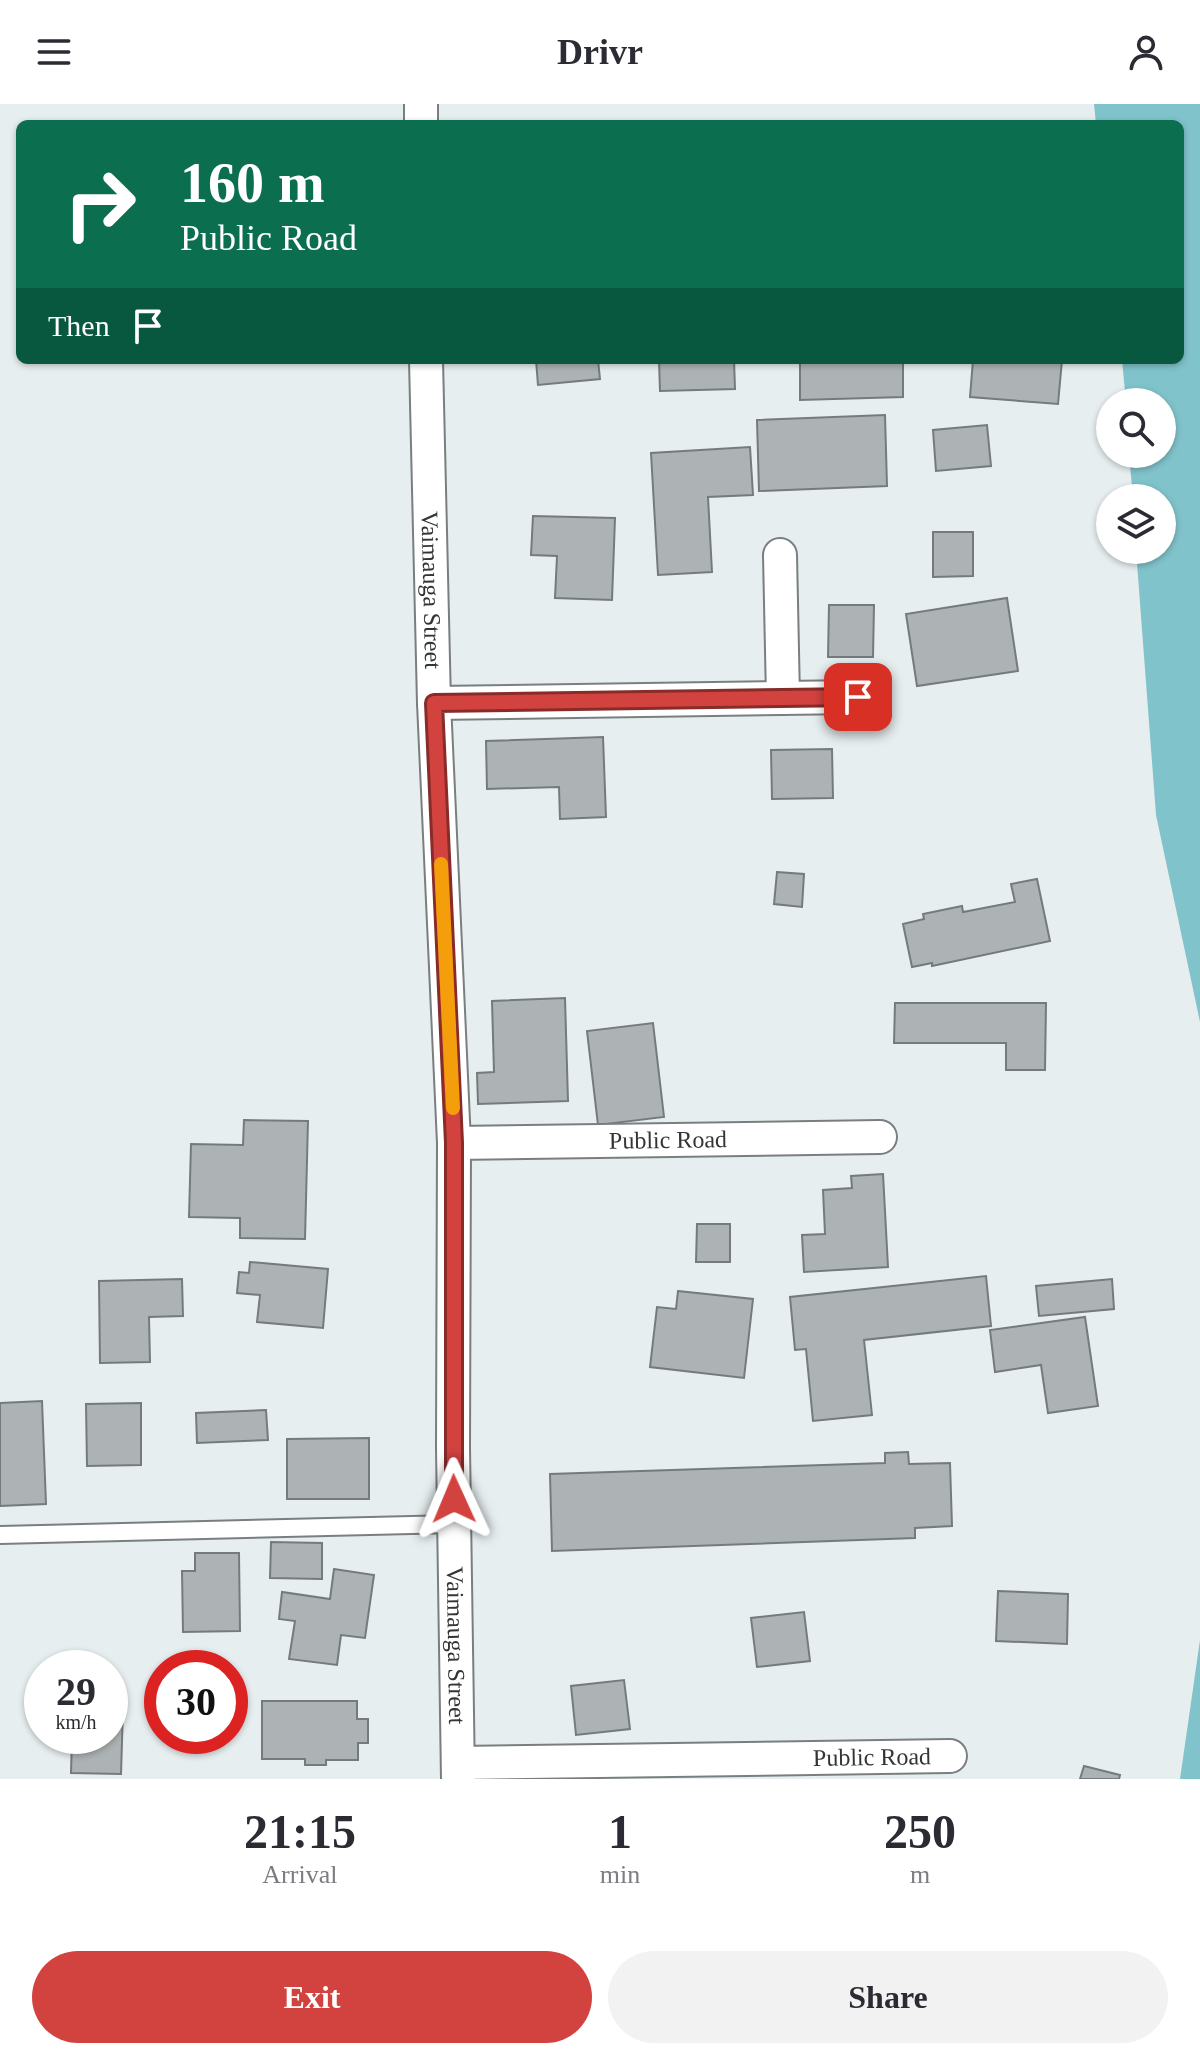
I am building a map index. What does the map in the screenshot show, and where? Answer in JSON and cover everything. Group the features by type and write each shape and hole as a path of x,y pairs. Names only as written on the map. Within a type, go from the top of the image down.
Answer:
{"street":[{"name":"Vaimauga Street","path":"426,364 434,703 454,1143 454,1524 458,1771"},
{"path":"780,555 783,698"},
{"path":"434,703 858,697"},
{"name":"Public Road","path":"454,1143 880,1137"},
{"name":"Public Road","path":"458,1771 950,1756"}],"lane":[{"path":"0,1535 454,1524"}],"shaded area":[{"path":"1094,104 1200,104 1200,1022 1156,815 1137,564 1176,564 1176,484 1132,484 1130,468 1176,468 1176,388 1125,388 1122,364 1184,364 1184,120 1096,120"},
{"path":"1200,1640 1200,1779 1180,1779"}],"building":[{"path":"536,364 598,364 600,379 538,385"},
{"path":"659,364 734,364 735,389 660,391"},
{"path":"800,364 903,364 903,397 800,400"},
{"path":"973,364 1062,364 1058,404 970,397"},
{"path":"885,415 887,486 759,491 757,420"},
{"path":"987,425 991,466 936,471 933,430"},
{"path":"750,447 753,495 708,497 712,572 658,575 651,453"},
{"path":"533,516 615,518 612,600 555,598 557,556 531,555"},
{"path":"933,532 973,532 973,576 933,577"},
{"path":"1007,598 1018,671 917,686 906,614"},
{"path":"829,605 874,605 873,657 828,657"},
{"path":"603,737 606,817 560,819 559,787 487,789 486,741"},
{"path":"832,749 833,798 772,799 771,750"},
{"path":"777,872 804,874 802,907 774,904"},
{"path":"1037,879 1050,941 932,966 932,963 912,967 903,924 924,919 923,914 962,906 963,912 1015,902 1011,884"},
{"path":"565,998 568,1101 478,1104 477,1073 494,1072 492,1001"},
{"path":"895,1003 1046,1003 1045,1070 1006,1070 1006,1043 894,1043"},
{"path":"653,1023 664,1117 598,1125 587,1031"},
{"path":"244,1120 308,1121 305,1239 240,1238 240,1218 189,1217 191,1144 243,1145"},
{"path":"883,1174 888,1267 804,1272 802,1235 825,1234 823,1190 852,1188 851,1176"},
{"path":"697,1224 730,1224 730,1262 696,1262"},
{"path":"250,1262 328,1269 323,1328 257,1322 260,1295 237,1293 239,1272 249,1273"},
{"path":"986,1276 991,1326 864,1340 872,1415 813,1421 806,1349 795,1350 790,1297"},
{"path":"182,1279 183,1316 149,1317 150,1362 100,1363 99,1281"},
{"path":"1112,1279 1114,1309 1039,1316 1036,1286"},
{"path":"678,1291 753,1299 744,1378 650,1367 657,1307 676,1309"},
{"path":"1085,1317 1098,1406 1048,1413 1041,1365 995,1372 990,1330"},
{"path":"42,1401 46,1504 0,1506 0,1403"},
{"path":"141,1403 141,1465 87,1466 86,1404"},
{"path":"266,1410 268,1440 197,1443 196,1413"},
{"path":"369,1438 369,1499 287,1499 287,1439"},
{"path":"908,1452 909,1464 950,1463 952,1526 915,1528 915,1538 552,1551 550,1474 885,1463 885,1453"},
{"path":"271,1542 322,1543 322,1579 270,1578"},
{"path":"195,1553 239,1553 240,1631 183,1632 182,1571 195,1571"},
{"path":"334,1569 374,1575 365,1638 341,1635 337,1665 289,1659 295,1621 279,1619 282,1592 330,1599"},
{"path":"998,1591 1068,1594 1067,1644 996,1641"},
{"path":"804,1612 810,1661 757,1667 751,1618"},
{"path":"624,1680 630,1729 576,1735 571,1686"},
{"path":"262,1701 357,1701 357,1719 368,1719 368,1743 358,1743 358,1760 326,1760 326,1765 305,1765 305,1759 262,1759"},
{"path":"72,1754 122,1754 121,1774 71,1773"},
{"path":"1084,1766 1120,1775 1119,1779 1080,1779"}],"slow traffic":[{"path":"441,864 453,1108"}],"route":[{"path":"454,1499 454,1143 434,703 858,697"}]}
